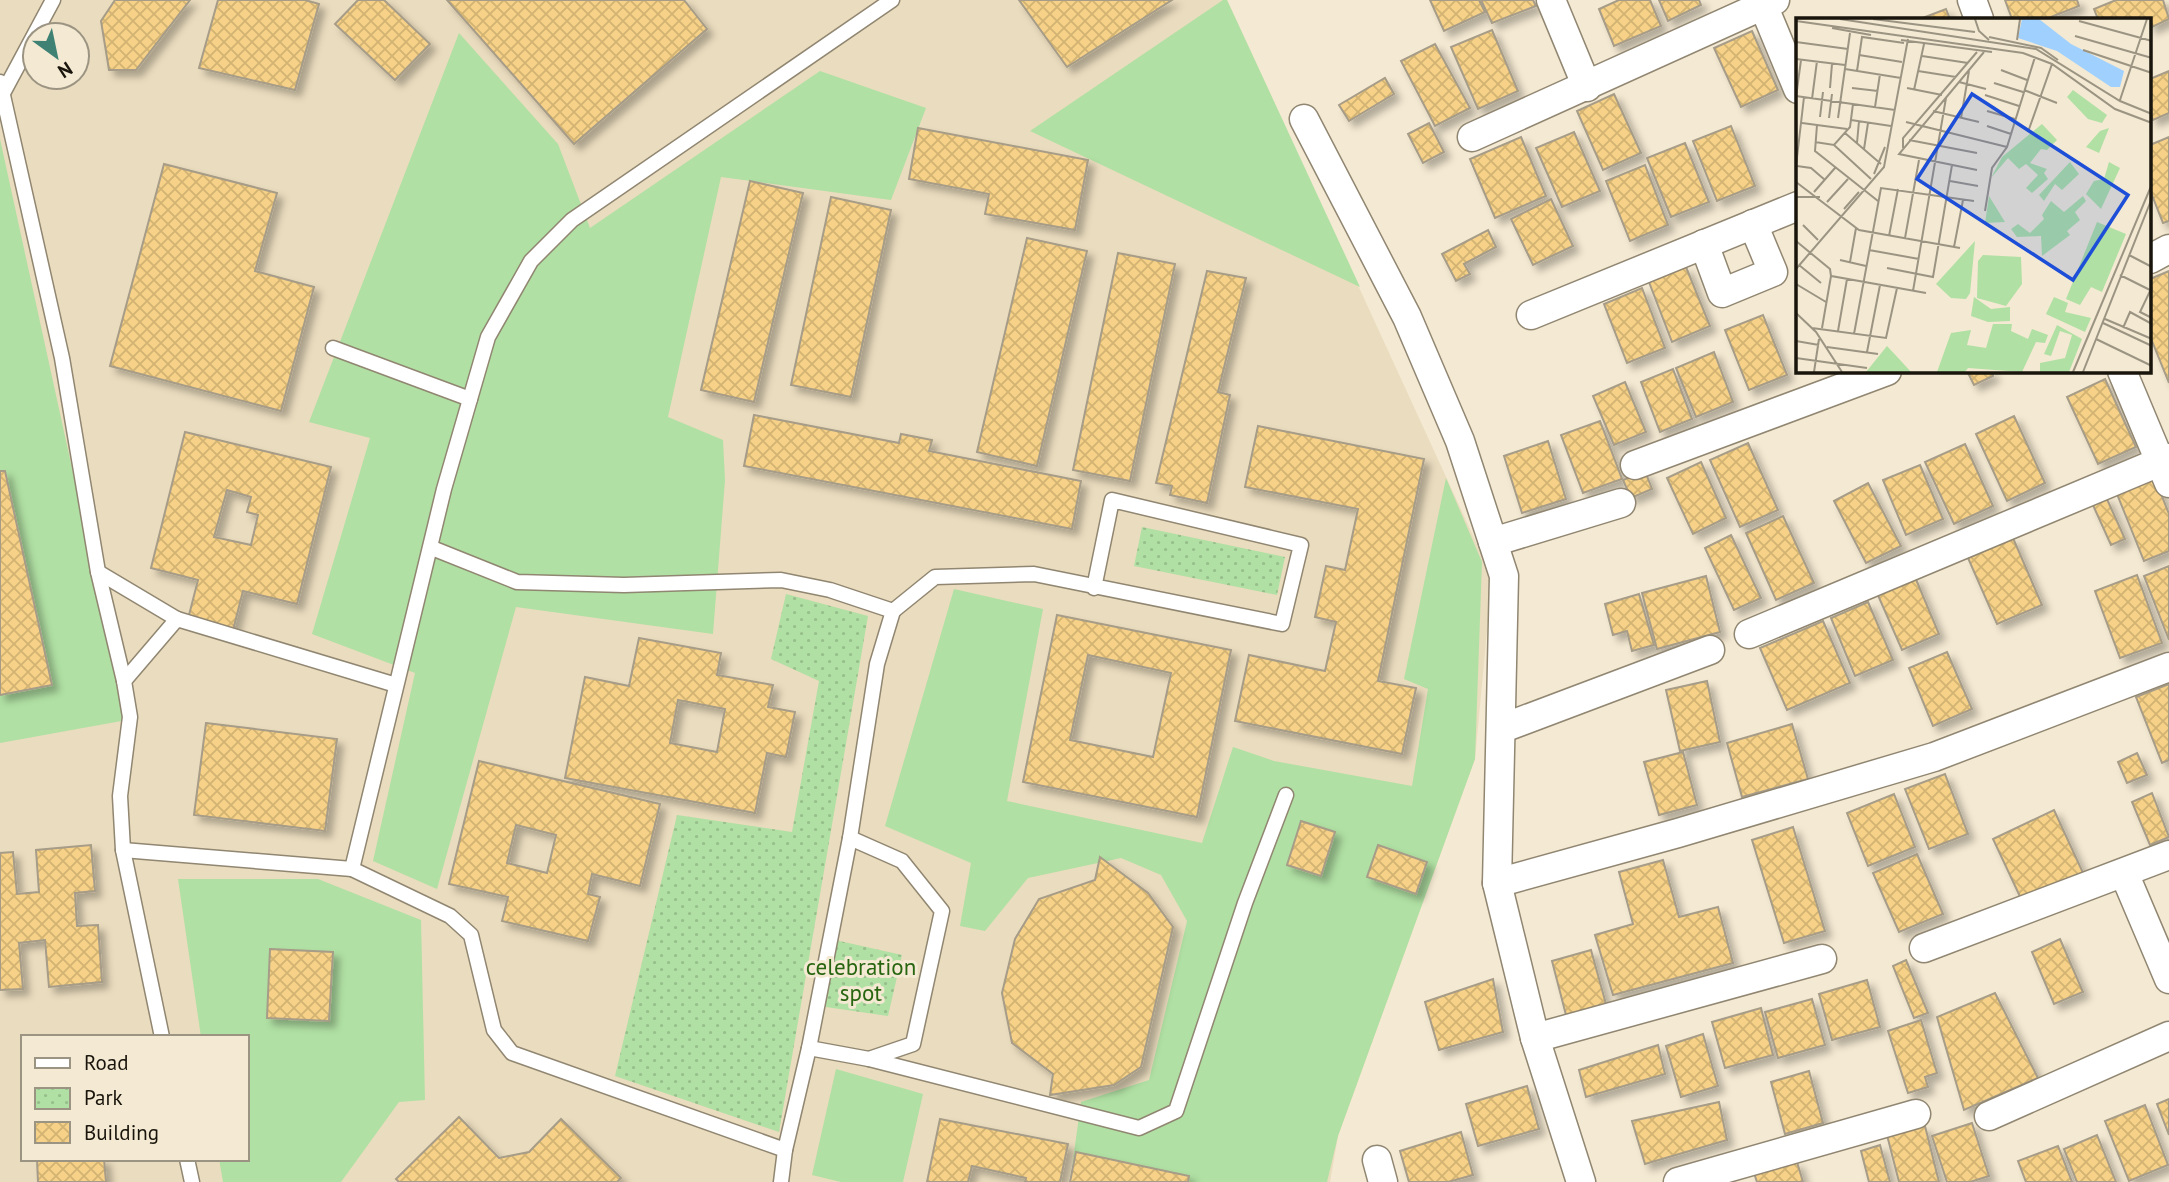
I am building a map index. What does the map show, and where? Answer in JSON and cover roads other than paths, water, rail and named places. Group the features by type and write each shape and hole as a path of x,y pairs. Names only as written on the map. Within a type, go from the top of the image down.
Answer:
{"street":[{"path":"1551,0 1587,87"},
{"path":"1972,0 1979,18"},
{"path":"1472,137 1587,87 1766,2 1796,84"},
{"path":"1304,119 1407,317 1460,441 1504,576 1503,728 1497,883 1535,1038 1581,1182"},
{"path":"1531,315 1796,207"},
{"path":"1704,244 1722,293 1773,272 1753,224"},
{"path":"2152,258 2169,249"},
{"path":"1635,465 1882,373"},
{"path":"1749,634 2166,468 2123,373"},
{"path":"1493,542 1621,503"},
{"path":"1503,728 1710,650"},
{"path":"1497,883 1704,826 1934,757 2169,667"},
{"path":"1924,948 2169,855"},
{"path":"2124,873 2169,978"},
{"path":"1535,1038 1822,959"},
{"path":"1989,1116 2169,1036"},
{"path":"1678,1182 1916,1114"}],"lane":[{"path":"53,0 1,88 62,359 98,572 124,681 130,718 120,796 122,850 162,1035"},
{"path":"352,869 432,548 444,489 488,337 531,261 572,220 892,0"},
{"path":"333,348 470,399"},
{"path":"781,1182 785,1150 809,1048 850,838 877,664 893,611 934,577 1034,574 1094,588 1282,625 1301,545 1112,500 1094,588"},
{"path":"432,548 517,582 624,585 781,580 830,590 893,611"},
{"path":"98,572 177,620 396,685"},
{"path":"124,681 177,620"},
{"path":"809,1048 869,1059 1139,1128 1162,1119 1176,1111 1245,903 1286,795"},
{"path":"850,838 902,861 942,911 913,1044 869,1059"},
{"path":"122,850 352,869 450,916 471,935 494,1030 512,1053 785,1150"},
{"path":"187,1161 192,1182"}],"park label":[{"name":"celebration spot","path":"861,979"}]}
